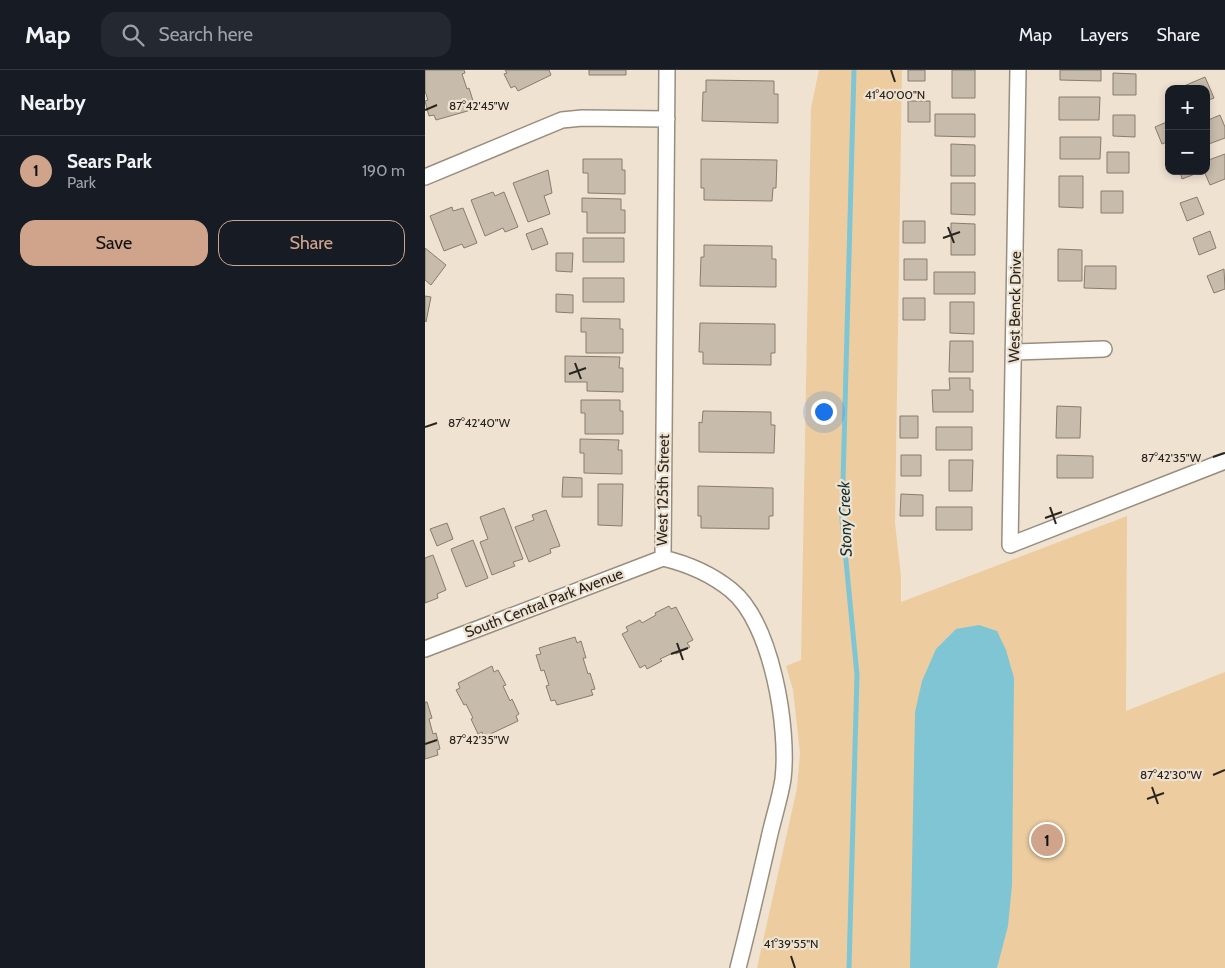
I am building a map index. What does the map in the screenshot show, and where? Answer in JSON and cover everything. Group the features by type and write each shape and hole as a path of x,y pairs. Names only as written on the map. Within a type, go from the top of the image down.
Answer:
{"street":[{"name":"West 125th Street","path":"667,70 663,558 688,564 711,575 733,591 749,612 759,629 777,685 784,730 783,779 739,968"},
{"name":"West Benck Drive","path":"1018,70 1010,545 1225,461"},
{"path":"425,176 562,120 582,118 667,118"},
{"path":"1014,352 1104,349"},
{"name":"South Central Park Avenue","path":"425,649 663,558"}],"shaded area":[{"path":"819,70 902,70 895,523 901,576 901,602 1127,516 1126,711 1225,672 1225,968 757,968 797,788 800,753 793,690 786,666 801,660 811,108"}],"water":[{"path":"979,625 997,631 1006,650 1014,678 1012,885 1008,926 997,968 910,968 915,712 922,681 936,649 956,629"}],"building":[{"path":"425,70 464,70 465,73 462,74 474,104 470,105 471,110 436,120 434,115 429,116 425,101 428,100 425,91"},
{"path":"505,70 549,70 551,75 518,91 515,86 511,88 504,74 507,73"},
{"path":"589,70 626,70 626,75 589,75"},
{"path":"908,70 925,70 925,81 908,81"},
{"path":"952,70 975,70 975,98 952,98"},
{"path":"1060,70 1101,70 1101,81 1060,80"},
{"path":"1113,73 1136,74 1136,95 1113,95"},
{"path":"1205,77 1208,85 1186,85"},
{"path":"706,80 774,81 774,94 778,94 778,123 702,121 703,92 706,92"},
{"path":"1210,89 1214,98 1210,100"},
{"path":"1059,97 1100,97 1099,120 1059,120"},
{"path":"908,101 930,101 930,122 908,122"},
{"path":"935,114 975,114 975,137 935,136"},
{"path":"1113,115 1135,115 1135,137 1113,136"},
{"path":"1220,115 1225,127 1225,138 1210,144 1210,130 1210,119"},
{"path":"1165,123 1165,143 1162,144 1155,127"},
{"path":"1060,137 1101,137 1100,159 1060,159"},
{"path":"951,144 975,145 975,176 951,176"},
{"path":"1107,152 1129,152 1129,173 1107,173"},
{"path":"1225,154 1225,179 1210,185 1206,175 1210,175 1210,160"},
{"path":"583,159 622,159 622,170 625,170 625,194 588,193 588,173 583,173"},
{"path":"701,159 777,160 776,188 773,188 772,201 704,200 704,188 701,188"},
{"path":"548,170 552,193 544,196 550,214 528,222 513,183"},
{"path":"1181,175 1192,175 1182,179"},
{"path":"1059,176 1083,176 1083,208 1059,207"},
{"path":"951,183 975,183 975,215 951,214"},
{"path":"1101,191 1123,191 1123,213 1101,213"},
{"path":"493,192 495,196 504,192 518,227 505,232 503,228 485,236 471,200"},
{"path":"1197,197 1204,214 1187,221 1180,203"},
{"path":"582,198 621,199 621,210 625,210 625,233 587,233 587,212 582,212"},
{"path":"452,207 453,211 463,208 477,243 464,248 462,244 444,251 430,216"},
{"path":"903,221 925,221 925,243 903,243"},
{"path":"951,223 975,224 975,255 951,255"},
{"path":"542,228 548,244 532,250 526,234"},
{"path":"1210,231 1216,248 1199,255 1193,238"},
{"path":"583,238 624,238 624,262 583,262"},
{"path":"704,245 772,246 772,259 776,259 776,287 700,286 701,257 704,257"},
{"path":"425,248 446,265 431,285 425,280"},
{"path":"1058,249 1082,250 1082,281 1058,281"},
{"path":"556,253 573,253 572,272 556,271"},
{"path":"904,259 927,259 927,280 904,280"},
{"path":"1085,266 1116,266 1116,289 1084,288"},
{"path":"1224,269 1225,289 1214,293 1207,276"},
{"path":"934,272 975,272 975,294 934,294"},
{"path":"583,278 624,278 624,302 583,302"},
{"path":"556,294 573,295 573,313 556,312"},
{"path":"425,296 431,297 426,322 425,321"},
{"path":"903,298 925,298 925,320 903,320"},
{"path":"950,302 974,302 974,334 950,333"},
{"path":"581,318 620,319 620,329 623,329 623,353 586,353 586,332 581,332"},
{"path":"700,323 775,324 775,353 771,353 771,365 703,364 703,352 699,352"},
{"path":"950,341 973,341 973,372 949,372"},
{"path":"565,356 620,357 619,368 623,368 623,392 587,391 587,382 565,382"},
{"path":"949,378 970,378 970,390 973,390 973,412 933,412 932,390 950,390"},
{"path":"581,400 620,400 620,411 623,411 623,434 585,434 585,413 581,413"},
{"path":"1057,406 1081,407 1080,438 1056,438"},
{"path":"703,411 771,412 771,425 775,425 774,453 699,452 699,422 702,423"},
{"path":"900,416 918,416 918,438 900,438"},
{"path":"936,427 972,427 972,450 936,450"},
{"path":"580,439 619,440 618,450 622,450 622,474 584,473 584,453 580,453"},
{"path":"901,455 921,455 921,476 901,476"},
{"path":"1057,455 1093,456 1093,478 1057,478"},
{"path":"949,460 973,460 972,491 949,491"},
{"path":"563,477 582,478 582,497 562,497"},
{"path":"598,484 623,484 622,526 598,525"},
{"path":"698,486 773,488 773,516 769,516 769,529 701,528 701,516 698,516"},
{"path":"901,494 923,495 923,516 900,516"},
{"path":"936,507 972,507 972,530 936,530"},
{"path":"504,508 523,559 513,562 515,566 492,575 480,542 488,539 480,517"},
{"path":"546,510 560,546 550,549 551,553 529,562 515,527 534,520 532,515"},
{"path":"447,523 453,539 437,546 430,529"},
{"path":"473,540 488,578 466,587 451,549"},
{"path":"433,555 446,590 437,594 438,598 425,603 425,558"},
{"path":"669,606 671,609 676,607 693,640 687,643 690,647 660,659 662,661 647,669 645,665 640,668 622,634 628,631 626,627 640,620 642,623 656,615 655,613"},
{"path":"575,637 577,643 581,641 586,658 583,658 595,689 591,690 593,695 557,705 555,700 551,701 546,686 549,685 544,670 541,671 536,655 541,654 539,648"},
{"path":"492,666 494,672 498,670 506,685 503,686 510,701 512,699 519,714 516,716 518,721 484,737 482,732 478,734 466,704 464,705 456,690 460,688 458,683"},
{"path":"425,702 427,702 432,718 429,719 433,734 436,733 440,749 437,750 438,755 425,759"}],"waterway":[{"name":"Stony Creek","path":"849,968 857,675 842,519 854,70"}],"place":[{"name":"Sears Park","path":"1047,840"}]}
